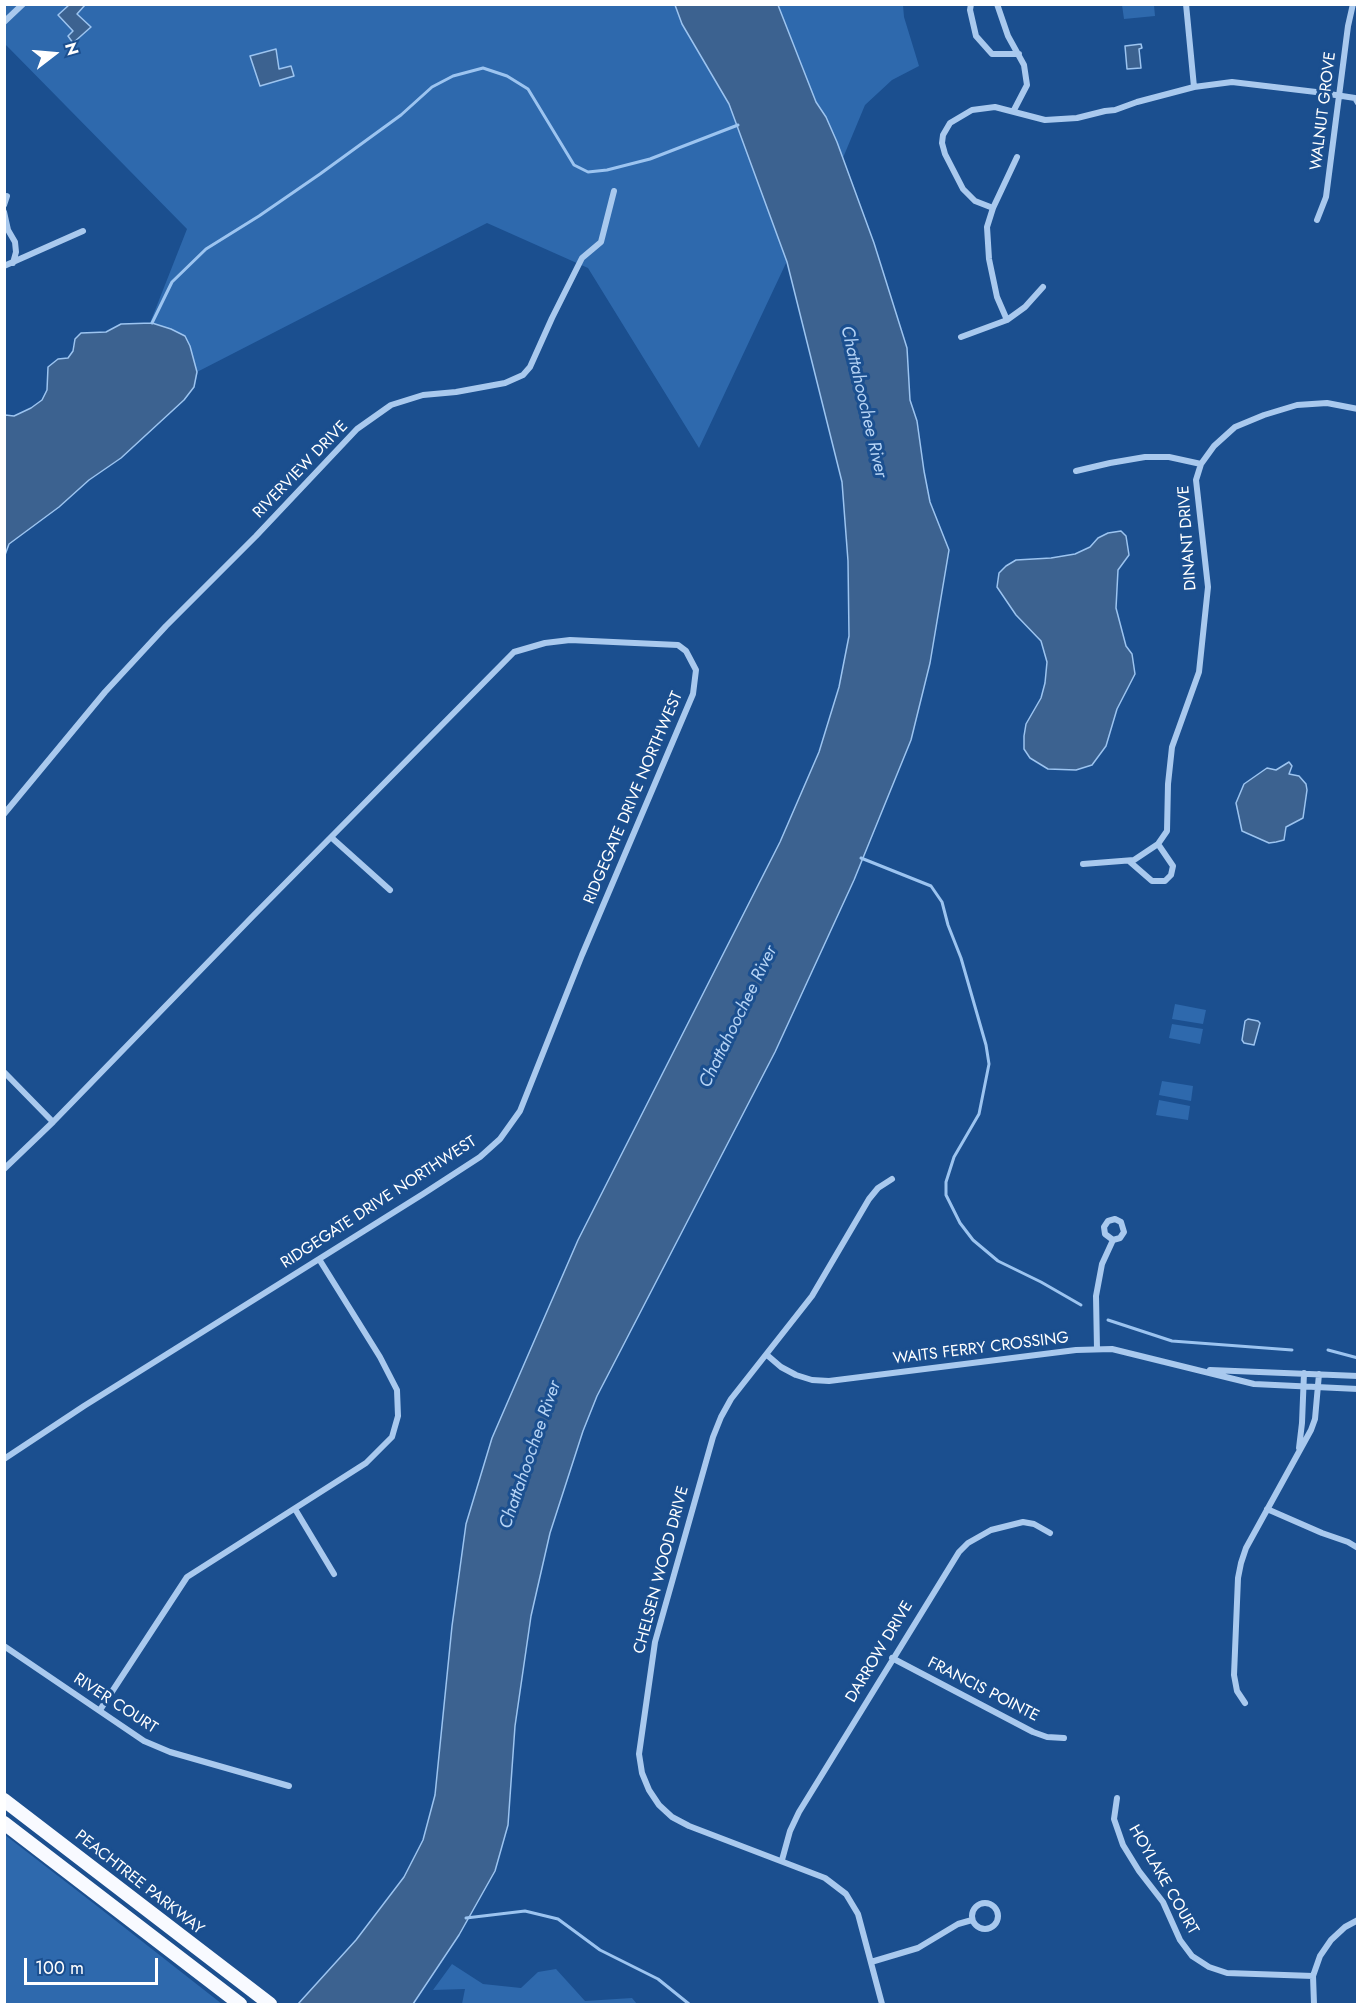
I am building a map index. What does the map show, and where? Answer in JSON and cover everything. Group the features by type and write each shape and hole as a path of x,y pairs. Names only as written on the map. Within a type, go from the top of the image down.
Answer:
{"highway":[{"name":"PEACHTREE PARKWAY","path":"4,1800 270,2004"},
{"name":"PEACHTREE PARKWAY","path":"4,1823 240,2004"}],"street":[{"path":"4,22 23,4"},
{"path":"971,4 970,10 976,36 992,54 1019,54"},
{"path":"997,4 1008,36 1024,65 1027,85 1014,110"},
{"path":"1186,4 1194,87"},
{"name":"WALNUT GROVE","path":"1317,220 1326,197 1348,26 1353,4"},
{"path":"993,208 975,201 963,189 945,154 943,135 950,123 972,110 995,106 1045,120 1077,118 1115,110 1194,87 1232,82 1356,99"},
{"path":"1007,320 997,297 989,258 987,227 993,208 1017,157"},
{"name":"RIVERVIEW DRIVE","path":"4,814 105,692 357,429 391,405 423,395 504,383 523,375 530,367 582,258 601,242 614,191"},
{"path":"4,205 7,196"},
{"path":"4,212 8,230 15,242 16,252 13,263"},
{"path":"4,266 83,231"},
{"path":"962,337 1007,320 1025,307 1042,287"},
{"name":"DINANT DRIVE","path":"1158,844 1167,831 1172,747 1200,660 1208,587 1196,480 1201,464 1214,446 1235,427 1264,415 1297,405 1327,404 1358,409"},
{"path":"1076,471 1145,457 1170,457 1201,464"},
{"name":"RIDGEGATE DRIVE NORTHWEST","path":"4,1169 53,1122 514,652 545,643 570,640 678,645 686,651 696,670 693,694 582,955 520,1111 500,1140 480,1157 84,1406 4,1459"},
{"path":"332,838 390,890"},
{"path":"1083,864 1134,860 1158,844 1173,866 1171,875 1165,881 1152,881 1129,861"},
{"path":"4,1072 53,1122"},
{"name":"CHELSEN WOOD DRIVE","path":"882,2004 858,1914 846,1894 825,1878 689,1826 672,1817 659,1805 649,1790 642,1773 639,1754 655,1642 713,1437 731,1399 812,1296 869,1199 878,1188 892,1179"},
{"path":"1097,1349 1096,1296 1102,1264 1113,1240"},
{"path":"100,1710 187,1577 246,1537 295,1509 366,1463 392,1437 398,1416 397,1390 391,1376 319,1258"},
{"name":"WAITS FERRY CROSSING","path":"766,1354 781,1367 796,1375 812,1380 829,1381 1076,1350 1112,1348 1254,1384 1358,1389"},
{"name":"WAITS FERRY CROSSING","path":"1204,1370 1358,1376"},
{"path":"1299,1450 1304,1373"},
{"path":"1245,1703 1237,1691 1234,1675 1238,1578 1246,1548 1311,1430 1315,1419 1319,1374"},
{"path":"295,1509 334,1574"},
{"path":"1267,1509 1358,1548"},
{"name":"DARROW DRIVE","path":"782,1860 790,1831 799,1812 951,1562 968,1543 991,1530 1023,1522 1034,1524 1050,1533"},
{"name":"RIVER COURT","path":"4,1646 144,1741 170,1752 289,1786"},
{"name":"FRANCIS POINTE","path":"892,1658 1033,1732 1047,1737 1064,1738"},
{"name":"HOYLAKE COURT","path":"1116,1798 1114,1819 1123,1845 1139,1871 1163,1902 1180,1940 1192,1956 1209,1967 1227,1973 1314,1976"},
{"path":"981,1903 993,1905 997,1912 997,1920 989,1928 981,1928 972,1920 973,1912 981,1903"},
{"path":"871,1962 918,1948 958,1924 972,1920"},
{"path":"1314,2004 1314,1976 1320,1956 1331,1940 1345,1927 1358,1920"}],"shaded area":[{"path":"4,5 675,5 682,24 729,104 787,261 699,448 588,268 487,223 197,372 190,347 150,323 187,229 5,44"},
{"path":"762,5 903,5 904,17 919,66 892,80 865,105 830,189"},
{"path":"1122,5 1154,5 1155,16 1124,19"},
{"path":"1175,1004 1206,1010 1203,1024 1172,1019"},
{"path":"1172,1024 1203,1029 1200,1044 1169,1038"},
{"path":"1162,1081 1193,1086 1191,1101 1159,1095"},
{"path":"1159,1100 1190,1106 1188,1120 1156,1115"},
{"path":"5,1835 97,1906 222,2004 5,2004"},
{"path":"452,1964 483,1984 521,1988 538,1972 556,1969 585,2001 632,1998 637,2004 462,2004 465,1989 433,1990"}],"water":[{"path":"69,5 85,5 77,14 91,27 73,43 68,36 73,31 58,15"},
{"name":"Chattahoochee River","path":"675,5 778,5 816,102 826,117 837,142 874,243 907,348 910,400 917,421 930,502 949,550 930,663 911,740 854,880 775,1052 597,1396 583,1431 550,1533 531,1616 515,1726 508,1825 495,1871 459,1935 413,2004 298,2004 356,1940 404,1877 423,1840 435,1795 452,1626 466,1524 492,1438 578,1240 780,842 819,752 839,687 849,636 848,561 842,482 787,262 729,104 682,24"},
{"path":"1141,44 1142,48 1139,49 1141,68 1127,69 1125,46"},
{"path":"276,49 279,69 291,66 294,76 260,86 250,56"},
{"path":"152,323 185,336 197,372 194,387 184,400 121,458 89,480 59,507 9,544 5,555 5,415 14,416 42,400 47,390 48,367 58,359 68,358 73,351 75,339 81,333 106,332 121,324"},
{"path":"1121,531 1126,536 1129,555 1118,570 1116,608 1126,646 1132,654 1135,674 1117,709 1106,746 1092,765 1076,770 1048,769 1030,758 1024,749 1026,724 1041,698 1047,662 1041,641 1016,615 997,587 999,573 1016,560 1075,554 1090,547 1098,538 1108,533"},
{"path":"1289,762 1292,766 1289,774 1299,776 1306,784 1303,818 1286,827 1284,840 1276,842 1269,843 1242,831 1236,803 1244,784 1267,768 1276,770"},
{"path":"1248,1019 1260,1023 1254,1045 1244,1043 1242,1040 1245,1021"}],"waterway":[{"path":"152,323 172,282 206,249 320,174 401,115 432,87 453,76 483,68 507,76 528,89 574,165 588,172 607,170 650,159 738,125"},
{"path":"861,858 931,886 942,902 986,1045 989,1064 979,1114 954,1157 946,1182 946,1195 960,1223 973,1240 998,1261 1081,1305"},
{"path":"1108,1320 1172,1341 1292,1350"},
{"path":"1328,1350 1358,1358"},
{"path":"466,1918 525,1911 558,1919 600,1950 658,1979 689,2004"}]}
